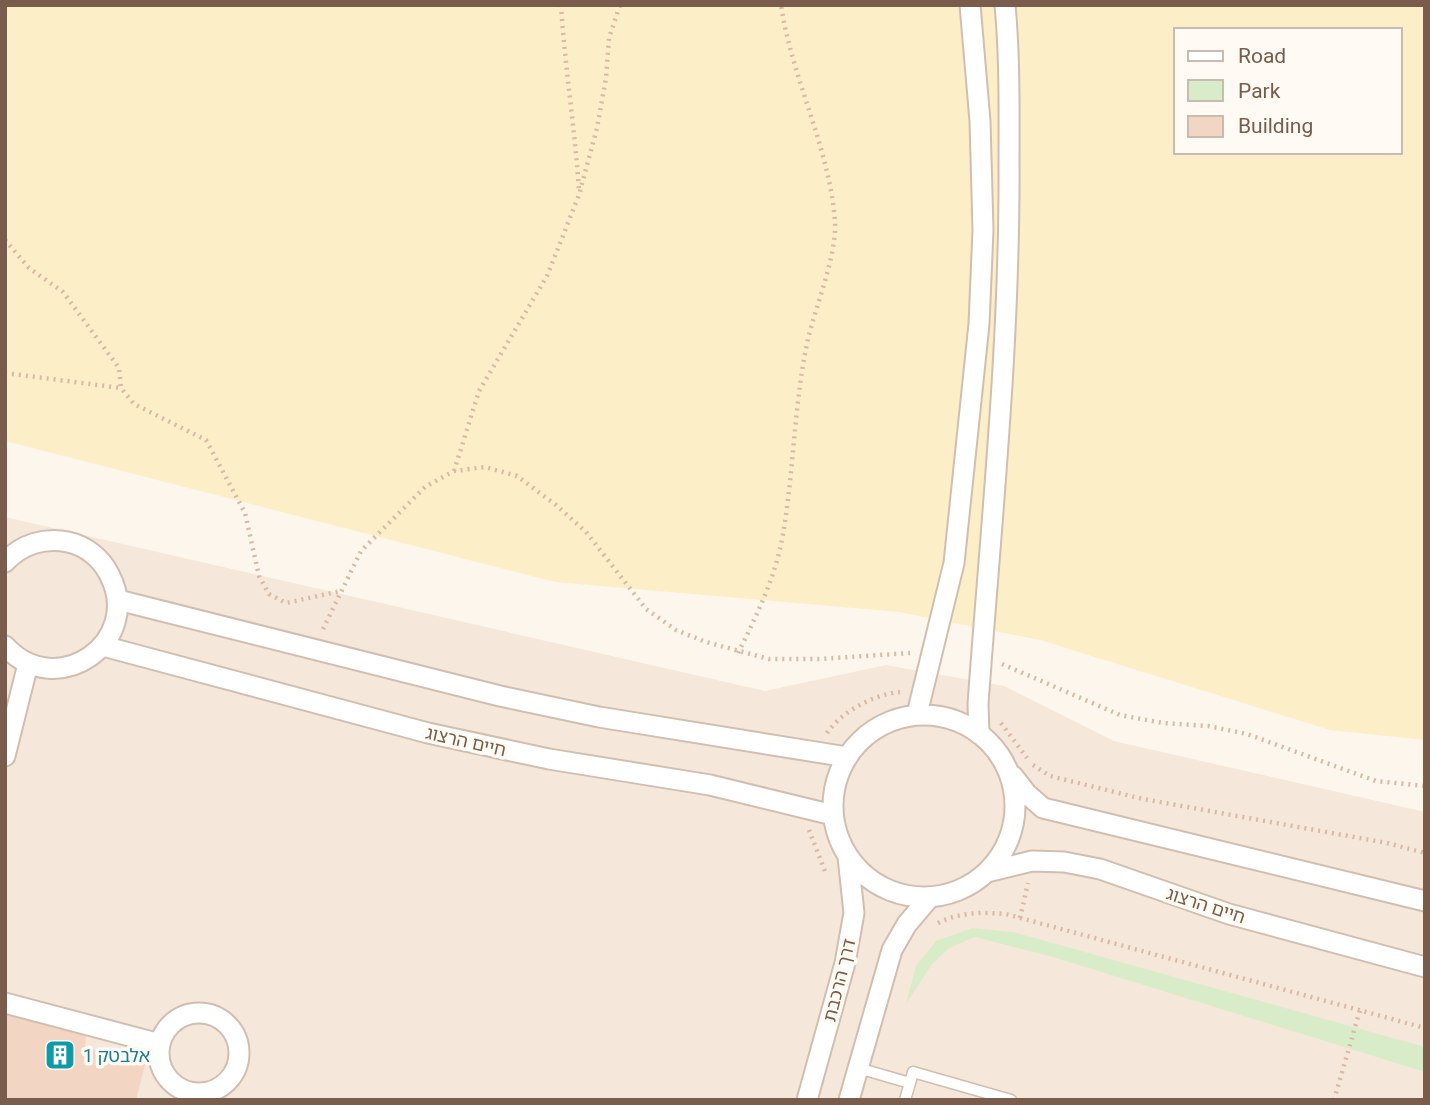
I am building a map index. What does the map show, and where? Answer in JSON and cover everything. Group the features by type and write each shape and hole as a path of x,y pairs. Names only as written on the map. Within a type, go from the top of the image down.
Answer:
{"street":[{"path":"917,715 954,564 979,324 982,230 980,121 970,5"},
{"path":"979,734 982,656 1002,409 1010,249 1005,5"},
{"path":"5,562 22,548 39,541 57,540 76,544 92,552 105,566 114,582 118,600 112,632 103,646 88,659 68,667 47,669 28,663 12,654 5,646"},
{"path":"118,600 500,696 599,717 846,757"},
{"name":"חיים הרצוג","path":"103,646 428,733 549,759 710,785 833,815"},
{"path":"5,756 28,663"},
{"path":"1007,770 1014,796 1013,824 1004,850 987,872 960,890 930,897 898,894 870,880 848,858 838,837 833,815 833,794 838,775 846,757 865,735 889,721 917,715 945,717 971,728 992,746 1007,770 1043,808 1425,901"},
{"name":"דרך הרכבת","path":"807,1100 845,964 854,913 848,858"},
{"name":"חיים הרצוג","path":"987,872 1032,861 1064,862 1100,869 1229,914 1425,967"},
{"path":"849,1100 892,950 907,924 930,897"},
{"path":"5,1003 160,1044"},
{"path":"198,1012 223,1020 238,1041 239,1055 230,1079 207,1092 194,1092 181,1088 163,1070 159,1057 160,1044 165,1032 174,1022 185,1015 198,1012"}],"lane":[{"path":"858,1068 910,1083"},
{"path":"905,1100 913,1072 1011,1100"}],"path":[{"path":"561,5 579,195"},
{"path":"454,471 479,391 547,276 579,195 597,128 606,78 609,38 620,5"},
{"path":"738,653 772,579 783,535 803,367 830,258 835,224 828,175 786,38 781,5"},
{"path":"5,240 29,268 63,292 119,368 121,388 134,404 206,440 245,513 260,576 269,594 286,603 341,592"},
{"path":"5,373 121,388"},
{"path":"314,649 361,551 425,487 454,471 485,467 517,475 556,505 586,532 646,608 676,630 738,653 769,659 819,659 933,652"},
{"path":"982,656 1120,715 1163,723 1208,726 1247,734 1376,781 1425,786"},
{"path":"926,929 949,918 976,912 1006,914 1425,1028"},
{"path":"1334,1100 1360,1010"}],"shaded area":[{"path":"5,517 765,691 886,665 1004,686 1114,741 1425,812 1425,1100 5,1100"}],"green space":[{"path":"972,928 1013,932 1425,1047 1425,1072 1053,957 975,937 949,948 932,964 906,1004 916,966 936,941"}],"sand":[{"path":"5,5 1425,5 1425,740 1330,730 1040,640 899,612 555,582 5,441"}],"building":[{"name":"אלבטק 1","path":"5,1014 86,1035 85,1048 146,1061 136,1100 5,1100"}],"place":[{"name":"אלבטק 1","path":"60,1055"}]}
